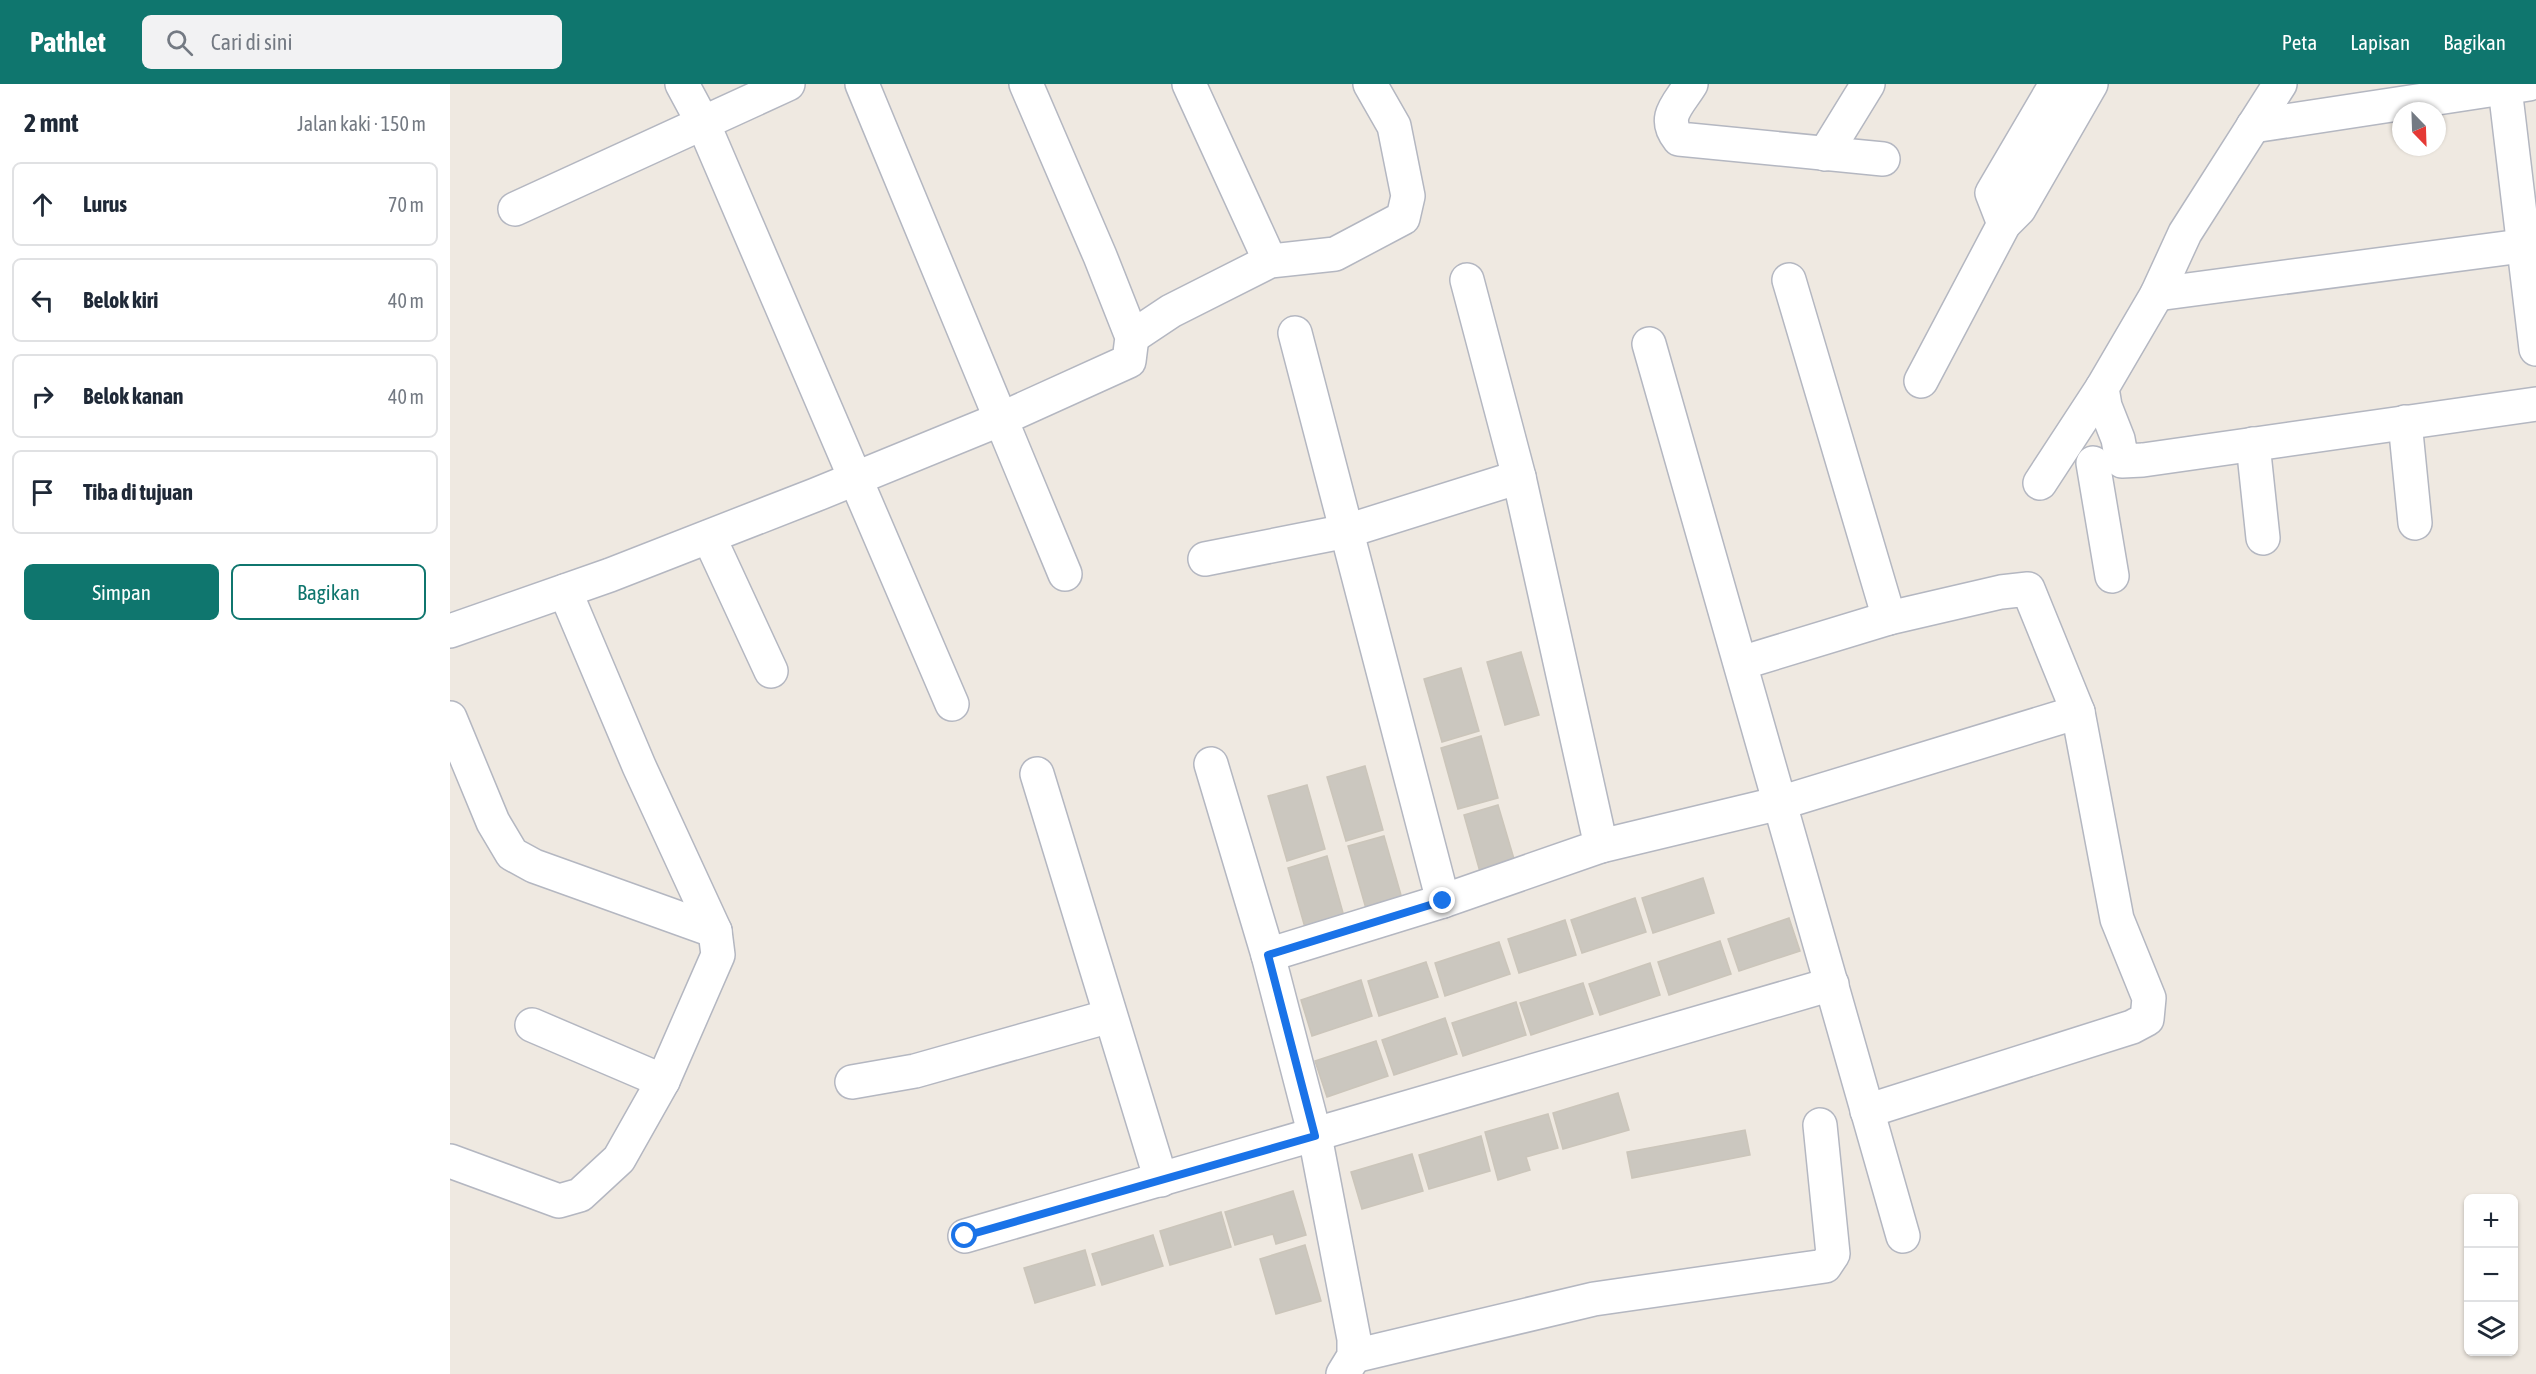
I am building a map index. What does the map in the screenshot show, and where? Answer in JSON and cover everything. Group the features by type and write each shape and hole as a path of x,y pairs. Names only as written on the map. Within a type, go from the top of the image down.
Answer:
{"street":[{"path":"682,84 703,123 952,704"},
{"path":"515,209 788,84"},
{"path":"862,84 1065,574"},
{"path":"450,631 566,591 709,537 1001,419 1129,362 1132,337 1026,84"},
{"path":"1189,84 1270,261"},
{"path":"1132,337 1171,311 1270,261 1335,254 1403,218 1408,196 1394,126 1370,84"},
{"path":"1691,84 1670,116 1672,130 1678,139 1883,159"},
{"path":"1825,154 1868,84"},
{"path":"2004,224 1992,193 2056,84"},
{"path":"1921,381 2004,224 2019,209 2091,84"},
{"path":"2280,84 2185,233 2157,294 2102,387 2046,474 2107,462 2536,404"},
{"path":"2253,126 2513,85 2530,245 2536,349"},
{"path":"2157,294 2530,245"},
{"path":"1467,280 1519,477 1601,846"},
{"path":"1789,280 1889,618"},
{"path":"1294,333 1443,901"},
{"path":"1649,344 1903,1236"},
{"path":"2102,387 2105,406 2118,439 2107,462 2112,576"},
{"path":"2405,423 2415,523"},
{"path":"2253,444 2264,538"},
{"path":"1205,559 1347,531 1519,477"},
{"path":"709,537 771,671"},
{"path":"1741,663 1889,618 2001,592 2028,589 2078,712 2117,919 2149,998 2147,1019 2132,1028 1867,1111"},
{"path":"450,1161 559,1201 580,1195 619,1159 663,1081 718,955 715,931 639,766 566,591"},
{"path":"1268,955 1443,901 1601,846 1780,803 2078,712"},
{"path":"450,718 494,822 512,854 534,866 715,931"},
{"path":"1211,764 1268,955 1315,1136 1354,1339 1349,1365 1594,1299 1825,1266 1833,1254 1820,1125"},
{"path":"1037,774 1161,1180"},
{"path":"965,1236 1832,984"},
{"path":"852,1082 915,1071 1110,1016"},
{"path":"532,1024 663,1081"}],"building":[{"path":"1521,652 1539,715 1505,725 1487,662"},
{"path":"1461,668 1479,731 1442,742 1424,679"},
{"path":"1481,736 1498,798 1458,809 1441,748"},
{"path":"1365,766 1383,830 1346,841 1327,777"},
{"path":"1307,785 1325,849 1287,861 1268,796"},
{"path":"1498,805 1517,869 1482,879 1464,815"},
{"path":"1384,836 1403,902 1367,912 1348,846"},
{"path":"1327,856 1345,920 1306,931 1288,868"},
{"path":"1703,878 1714,913 1653,933 1642,898"},
{"path":"1635,898 1646,932 1582,953 1571,920"},
{"path":"1789,918 1800,951 1739,971 1728,939"},
{"path":"1565,920 1576,955 1519,973 1508,939"},
{"path":"1720,941 1731,974 1669,995 1658,962"},
{"path":"1499,942 1510,974 1445,996 1435,963"},
{"path":"1426,962 1438,997 1379,1016 1368,981"},
{"path":"1650,963 1660,995 1600,1015 1589,984"},
{"path":"1361,980 1372,1016 1312,1036 1301,1000"},
{"path":"1583,983 1593,1014 1531,1035 1520,1003"},
{"path":"1516,1002 1526,1035 1463,1056 1452,1023"},
{"path":"1445,1018 1457,1054 1394,1075 1382,1040"},
{"path":"1376,1041 1388,1076 1327,1097 1315,1061"},
{"path":"1618,1093 1629,1130 1563,1149 1553,1113"},
{"path":"1548,1114 1558,1148 1526,1157 1530,1170 1498,1180 1485,1132"},
{"path":"1745,1130 1750,1155 1632,1178 1627,1152"},
{"path":"1481,1136 1490,1171 1429,1189 1419,1155"},
{"path":"1412,1154 1423,1191 1362,1209 1351,1172"},
{"path":"1293,1191 1306,1235 1276,1244 1273,1234 1235,1245 1225,1212"},
{"path":"1221,1212 1231,1247 1170,1265 1160,1231"},
{"path":"1153,1235 1163,1266 1102,1285 1092,1254"},
{"path":"1305,1245 1321,1301 1276,1314 1260,1259"},
{"path":"1085,1250 1095,1285 1035,1303 1024,1268"}],"route":[{"path":"965,1236 1315,1136 1268,955 1443,901"}]}
